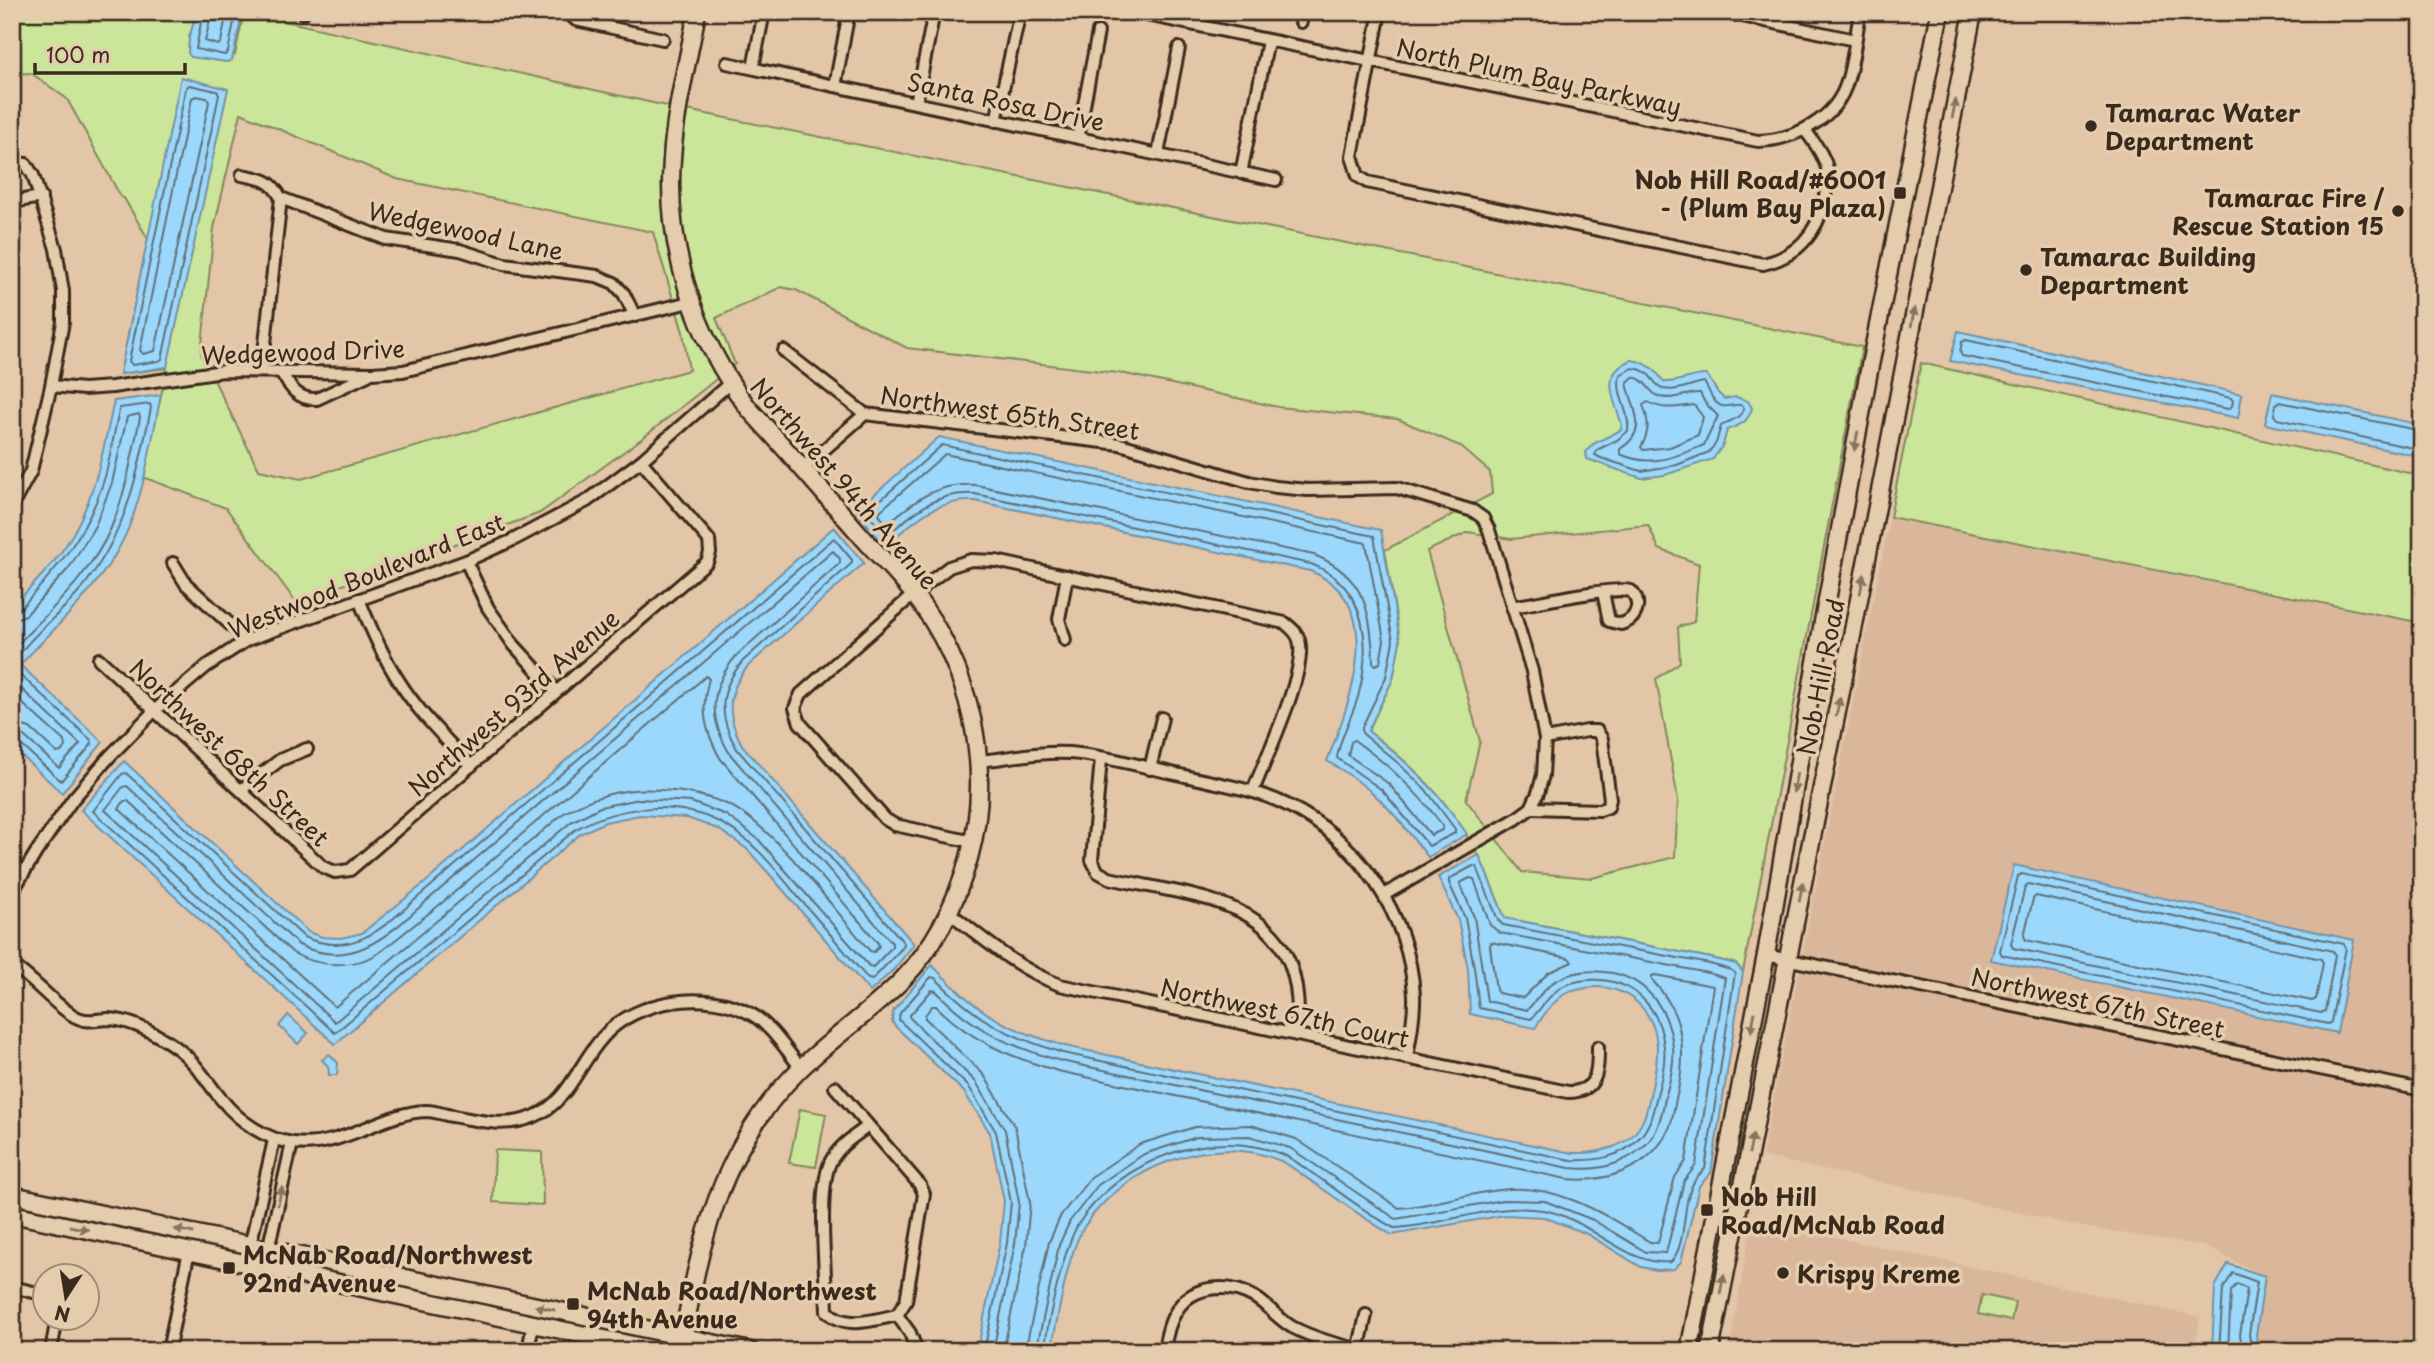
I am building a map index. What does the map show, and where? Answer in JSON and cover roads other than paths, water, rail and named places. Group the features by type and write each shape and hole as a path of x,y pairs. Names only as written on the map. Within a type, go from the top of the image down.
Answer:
{"main road":[{"name":"Northwest 94th Avenue","path":"682,1344 705,1233 722,1181 742,1142 766,1107 801,1068 903,979 928,949 950,914 974,842 980,802 980,761 974,724 964,691 936,629 914,594 749,409 730,383 690,302 678,248 671,164 677,114 697,12"},
{"name":"Nob Hill Road","path":"1689,1351 1766,955 1858,428 1940,12"},
{"name":"Nob Hill Road","path":"1710,1351 1973,12"},
{"path":"12,1195 250,1245 682,1344 750,1351"},
{"path":"12,1214 662,1351"}],"street":[{"path":"567,12 576,20 663,39"},
{"path":"753,68 764,12"},
{"path":"835,86 849,12"},
{"path":"916,103 934,12"},
{"path":"996,121 1020,12"},
{"name":"North Plum Bay Parkway","path":"1134,12 1747,141 1772,141 1805,130 1841,96 1847,83 1860,12"},
{"path":"1380,12 1352,156 1358,176 1367,182 1753,263 1774,261 1795,251 1821,217 1828,175 1820,151 1805,130"},
{"path":"1723,12 1855,40"},
{"path":"1078,137 1098,32"},
{"path":"1241,173 1268,41"},
{"path":"1158,154 1179,48"},
{"name":"Santa Rosa Drive","path":"727,63 1276,180"},
{"path":"12,506 31,471 63,322 63,291 56,249 41,197 26,164 14,163"},
{"name":"Wedgewood Lane","path":"242,175 265,180 275,187 281,198 386,239 460,250 504,264 597,276 614,284 624,294 635,316"},
{"path":"12,202 41,197"},
{"path":"262,371 281,198"},
{"name":"Wedgewood Drive","path":"51,386 84,389 223,371 403,372 690,302"},
{"name":"Northwest 65th Street","path":"784,351 865,414 1120,444 1249,482 1308,490 1376,487 1418,493 1473,511 1483,518 1489,530 1512,607"},
{"path":"281,372 293,392 307,400 317,399 372,373"},
{"name":"Westwood Boulevard East","path":"12,892 73,799 110,756 155,710 207,666 247,640 466,561 587,501 641,461 730,383"},
{"path":"803,468 865,414"},
{"name":"Northwest 93rd Avenue","path":"335,872 350,870 707,562 710,553 709,540 641,461"},
{"path":"974,842 895,825 885,819 800,723 796,708 801,694 914,594 949,567 971,560 996,561 1285,623 1296,632 1300,640 1296,678 1253,791"},
{"path":"466,561 494,617 514,645 556,691"},
{"path":"173,563 186,584 247,640"},
{"path":"1065,640 1059,619 1067,576"},
{"path":"1384,895 1531,808 1543,775 1545,739 1532,671 1512,607 1603,592"},
{"path":"359,600 375,639 397,680 426,718 471,766"},
{"name":"Northwest 68th Street","path":"99,659 323,867 335,872"},
{"path":"1150,769 1161,718"},
{"path":"1531,808 1600,810 1608,807 1610,799 1602,739 1597,731 1545,739"},
{"path":"241,790 281,760 307,749"},
{"path":"980,761 1071,753 1253,791 1287,805 1320,824 1346,846 1384,895 1399,928 1414,995 1413,1024 1406,1058"},
{"path":"1101,759 1092,860 1098,872 1109,878 1209,899 1237,908 1263,925 1280,944 1292,966 1300,1008 1297,1035"},
{"name":"Northwest 67th Court","path":"950,914 1034,975 1060,985 1568,1092 1579,1092 1587,1088 1595,1078 1598,1047"},
{"name":"Northwest 67th Street","path":"1766,955 2422,1090"},
{"path":"12,965 78,1018 126,1022 150,1032 178,1049 202,1072 223,1101 240,1118 274,1140 292,1143 308,1144 333,1140 406,1115 427,1111 492,1123 516,1122 536,1116 552,1106 566,1092 604,1035 625,1019 648,1008 677,1002 706,1001 752,1014 769,1029 801,1068"},
{"path":"835,1087 869,1126 920,1185 923,1194 906,1301 897,1315 844,1323 827,1311 825,1179 831,1160 842,1146 869,1126"},
{"path":"256,1265 250,1245 274,1140"},
{"path":"256,1265 268,1250 292,1143"},
{"path":"168,1351 190,1251"},
{"path":"12,1287 32,1291"},
{"path":"1164,1351 1170,1322 1179,1307 1192,1295 1212,1288 1234,1288 1255,1297 1289,1325 1313,1336 1360,1350 1366,1315"},
{"path":"897,1315 910,1333 917,1351"},
{"path":"528,1351 533,1324"},
{"path":"51,1351 54,1332"},
{"path":"298,1351 314,1351"}],"water":[{"path":"197,12 243,12 232,60 227,62 191,57 188,53 189,38"},
{"path":"181,77 228,89 167,367 120,374"},
{"path":"1958,331 2242,394 2238,418 1950,361"},
{"path":"1632,360 1651,367 1664,382 1707,375 1724,399 1736,397 1748,401 1752,408 1750,413 1743,423 1727,430 1723,445 1713,459 1665,475 1641,478 1587,459 1586,452 1593,444 1621,430 1611,381 1617,369"},
{"path":"2272,393 2422,425 2422,457 2265,424"},
{"path":"161,395 143,484 125,536 104,572 91,588 20,665 103,742 62,793 12,747 12,607 56,559 79,523 94,483 114,401"},
{"path":"939,437 1381,530 1400,641 1393,679 1368,731 1422,778 1467,834 1428,857 1383,803 1358,781 1327,761 1353,683 1357,630 1350,606 1335,586 1310,571 975,501 961,501 936,508 915,521 885,546 856,511"},
{"path":"834,527 864,563 748,666 732,695 731,714 742,745 914,944 894,969 870,992 747,849 718,829 687,818 640,815 605,822 580,834 335,1044 81,810 124,761 308,932 322,937 341,938 362,933 426,882"},
{"path":"1479,855 1505,918 1711,958 1736,964 1743,972 1711,1173 1699,1186 1681,1262 1674,1269 1641,1267 1587,1234 1544,1217 1505,1215 1392,1235 1281,1161 1255,1153 1227,1150 1199,1153 1172,1160 1122,1187 1101,1206 1084,1227 1068,1269 1051,1351 977,1351 1000,1242 1004,1201 990,1133 964,1092 892,1021 893,1011 932,965 977,1007 1007,1025 1065,1046 1572,1153 1604,1150 1632,1136 1647,1111 1657,1051 1656,1036 1649,1017 1634,1000 1624,993 1601,987 1570,992 1555,1002 1535,1028 1470,1014 1468,968 1458,920 1438,877"},
{"path":"2014,865 2354,940 2337,1033 1991,960"},
{"path":"288,1015 308,1033 298,1044 279,1026"},
{"path":"329,1054 338,1063 337,1075 329,1075 328,1066 322,1060"},
{"path":"2228,1264 2265,1276 2257,1343 2291,1351 2212,1351 2215,1287"}],"place":[{"name":"Tamarac Water Department","path":"2091,126"},
{"name":"Nob Hill Road/#6001 - (Plum Bay Plaza)","path":"1900,193"},
{"name":"Tamarac Fire / Rescue Station 15","path":"2398,211"},
{"name":"Tamarac Building Department","path":"2026,270"},
{"name":"Nob Hill Road/McNab Road","path":"1707,1210"},
{"name":"McNab Road/Northwest 92nd Avenue","path":"229,1268"},
{"name":"Krispy Kreme","path":"1783,1273"},
{"name":"McNab Road/Northwest 94th Avenue","path":"573,1304"}]}
